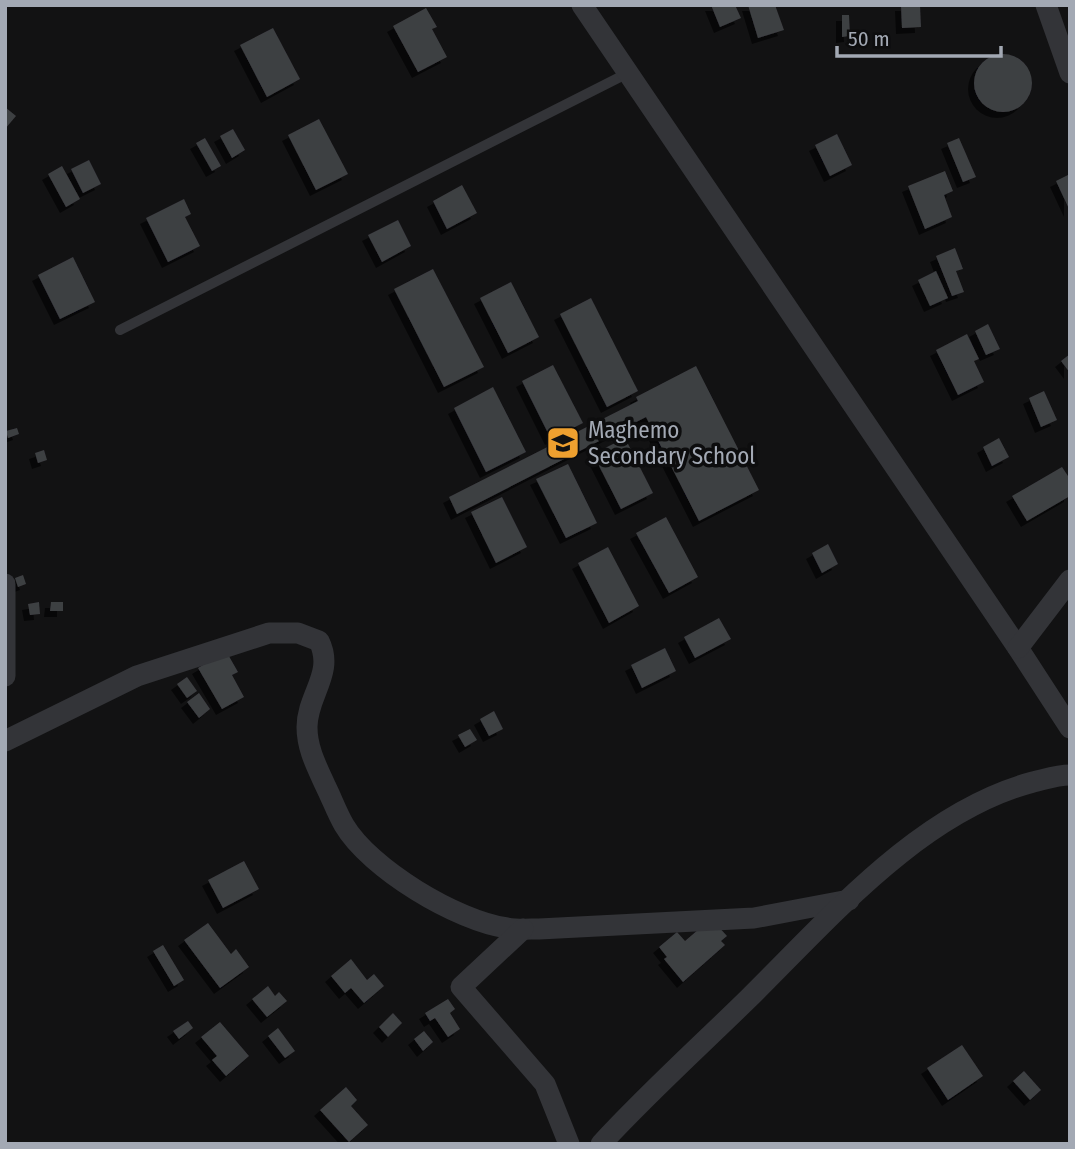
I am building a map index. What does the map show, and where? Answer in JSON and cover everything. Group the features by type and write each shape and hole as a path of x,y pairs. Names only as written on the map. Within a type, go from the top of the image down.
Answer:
{"street":[{"path":"582,5 1070,728"},
{"path":"1046,5 1070,73"},
{"path":"1018,648 1070,580"},
{"path":"5,584 5,676"},
{"path":"5,741 137,676 268,633 298,633 318,641 325,653 325,666 307,724 308,738 310,752 345,827 378,864 424,894 479,922 509,929 523,929 754,918 849,900"},
{"path":"601,1144 849,900 919,837 969,807 1016,786 1059,775 1070,775"},
{"path":"523,929 461,987 545,1084 569,1144"}],"lane":[{"path":"120,331 628,73"}],"building":[{"path":"711,5 735,5 741,18 720,27"},
{"path":"748,5 775,5 784,30 758,38"},
{"path":"901,5 920,5 921,27 902,28"},
{"path":"426,8 437,27 432,29 447,57 418,72 393,26"},
{"path":"842,15 849,15 850,36 842,37"},
{"path":"273,28 300,79 267,97 240,45"},
{"path":"1003,54 1014,56 1027,67 1032,83 1030,94 1019,107 1003,112 992,110 979,99 974,83 976,72 987,59"},
{"path":"5,107 16,116 5,129"},
{"path":"319,119 348,174 316,190 288,135"},
{"path":"233,129 245,150 232,158 220,136"},
{"path":"837,134 852,165 830,176 815,145"},
{"path":"205,138 221,166 212,171 196,143"},
{"path":"959,138 976,177 963,182 947,143"},
{"path":"89,160 101,184 83,193 71,169"},
{"path":"62,166 80,199 66,207 48,174"},
{"path":"945,171 953,191 944,195 952,217 925,229 908,186"},
{"path":"1070,174 1070,211 1056,181"},
{"path":"462,185 477,213 447,229 433,201"},
{"path":"184,199 191,214 185,217 200,246 168,262 146,218"},
{"path":"398,220 411,246 382,262 368,235"},
{"path":"955,248 963,269 956,271 964,292 952,296 936,256"},
{"path":"73,257 95,302 60,319 38,275"},
{"path":"433,269 484,367 444,387 394,289"},
{"path":"936,271 948,298 930,306 918,280"},
{"path":"511,282 539,337 508,353 480,298"},
{"path":"591,298 638,391 607,407 560,314"},
{"path":"988,324 1000,349 986,355 975,331"},
{"path":"967,334 979,359 974,361 984,382 958,395 936,350"},
{"path":"1070,354 1070,373 1061,361"},
{"path":"553,365 583,423 551,439 522,381"},
{"name":"Maghemo Secondary School","path":"696,366 759,490 699,521 646,417 457,514 449,497 638,401 636,397"},
{"path":"493,387 526,452 486,472 454,408"},
{"path":"1044,391 1057,420 1041,427 1029,398"},
{"path":"17,428 19,434 8,438 6,431"},
{"path":"625,438 653,493 621,509 593,454"},
{"path":"999,438 1009,457 992,466 983,447"},
{"path":"44,450 47,460 38,463 35,453"},
{"path":"568,464 597,523 566,538 536,479"},
{"path":"1062,467 1070,479 1070,496 1027,521 1012,496"},
{"path":"502,497 527,547 496,563 471,512"},
{"path":"666,517 698,577 669,593 636,533"},
{"path":"828,544 838,564 822,573 812,553"},
{"path":"608,547 639,606 609,623 578,563"},
{"path":"23,575 26,584 18,587 15,578"},
{"path":"39,602 40,614 30,615 28,604"},
{"path":"51,602 63,602 63,611 50,611"},
{"path":"719,618 731,639 695,658 684,637"},
{"path":"665,648 676,671 642,688 631,665"},
{"path":"226,651 238,672 232,675 244,697 222,709 198,668"},
{"path":"187,677 197,691 187,698 177,684"},
{"path":"199,693 210,709 199,718 187,702"},
{"path":"494,711 503,729 489,736 480,719"},
{"path":"470,729 477,740 465,747 458,735"},
{"path":"244,861 259,889 223,908 208,880"},
{"path":"208,923 231,954 236,949 249,967 220,988 184,940"},
{"path":"706,923 716,924 727,936 721,941 725,945 683,982 664,959 667,957 659,947 677,932 685,941"},
{"path":"163,945 184,980 174,986 153,951"},
{"path":"351,959 367,980 374,974 384,986 364,1003 351,988 345,993 331,976"},
{"path":"268,986 275,996 279,992 287,1001 267,1017 252,999"},
{"path":"448,999 455,1009 450,1013 460,1029 448,1037 435,1018 430,1021 425,1013"},
{"path":"393,1013 402,1023 388,1037 379,1027"},
{"path":"188,1021 193,1028 179,1039 173,1031"},
{"path":"220,1022 249,1056 226,1076 212,1060 217,1056 201,1037"},
{"path":"278,1028 295,1051 285,1058 268,1036"},
{"path":"424,1031 433,1042 423,1051 414,1039"},
{"path":"962,1045 983,1076 948,1100 927,1068"},
{"path":"1024,1071 1041,1090 1030,1100 1013,1081"},
{"path":"346,1087 357,1100 351,1106 368,1125 349,1142 320,1110"}],"place":[{"name":"Maghemo Secondary School","path":"563,443"}]}
